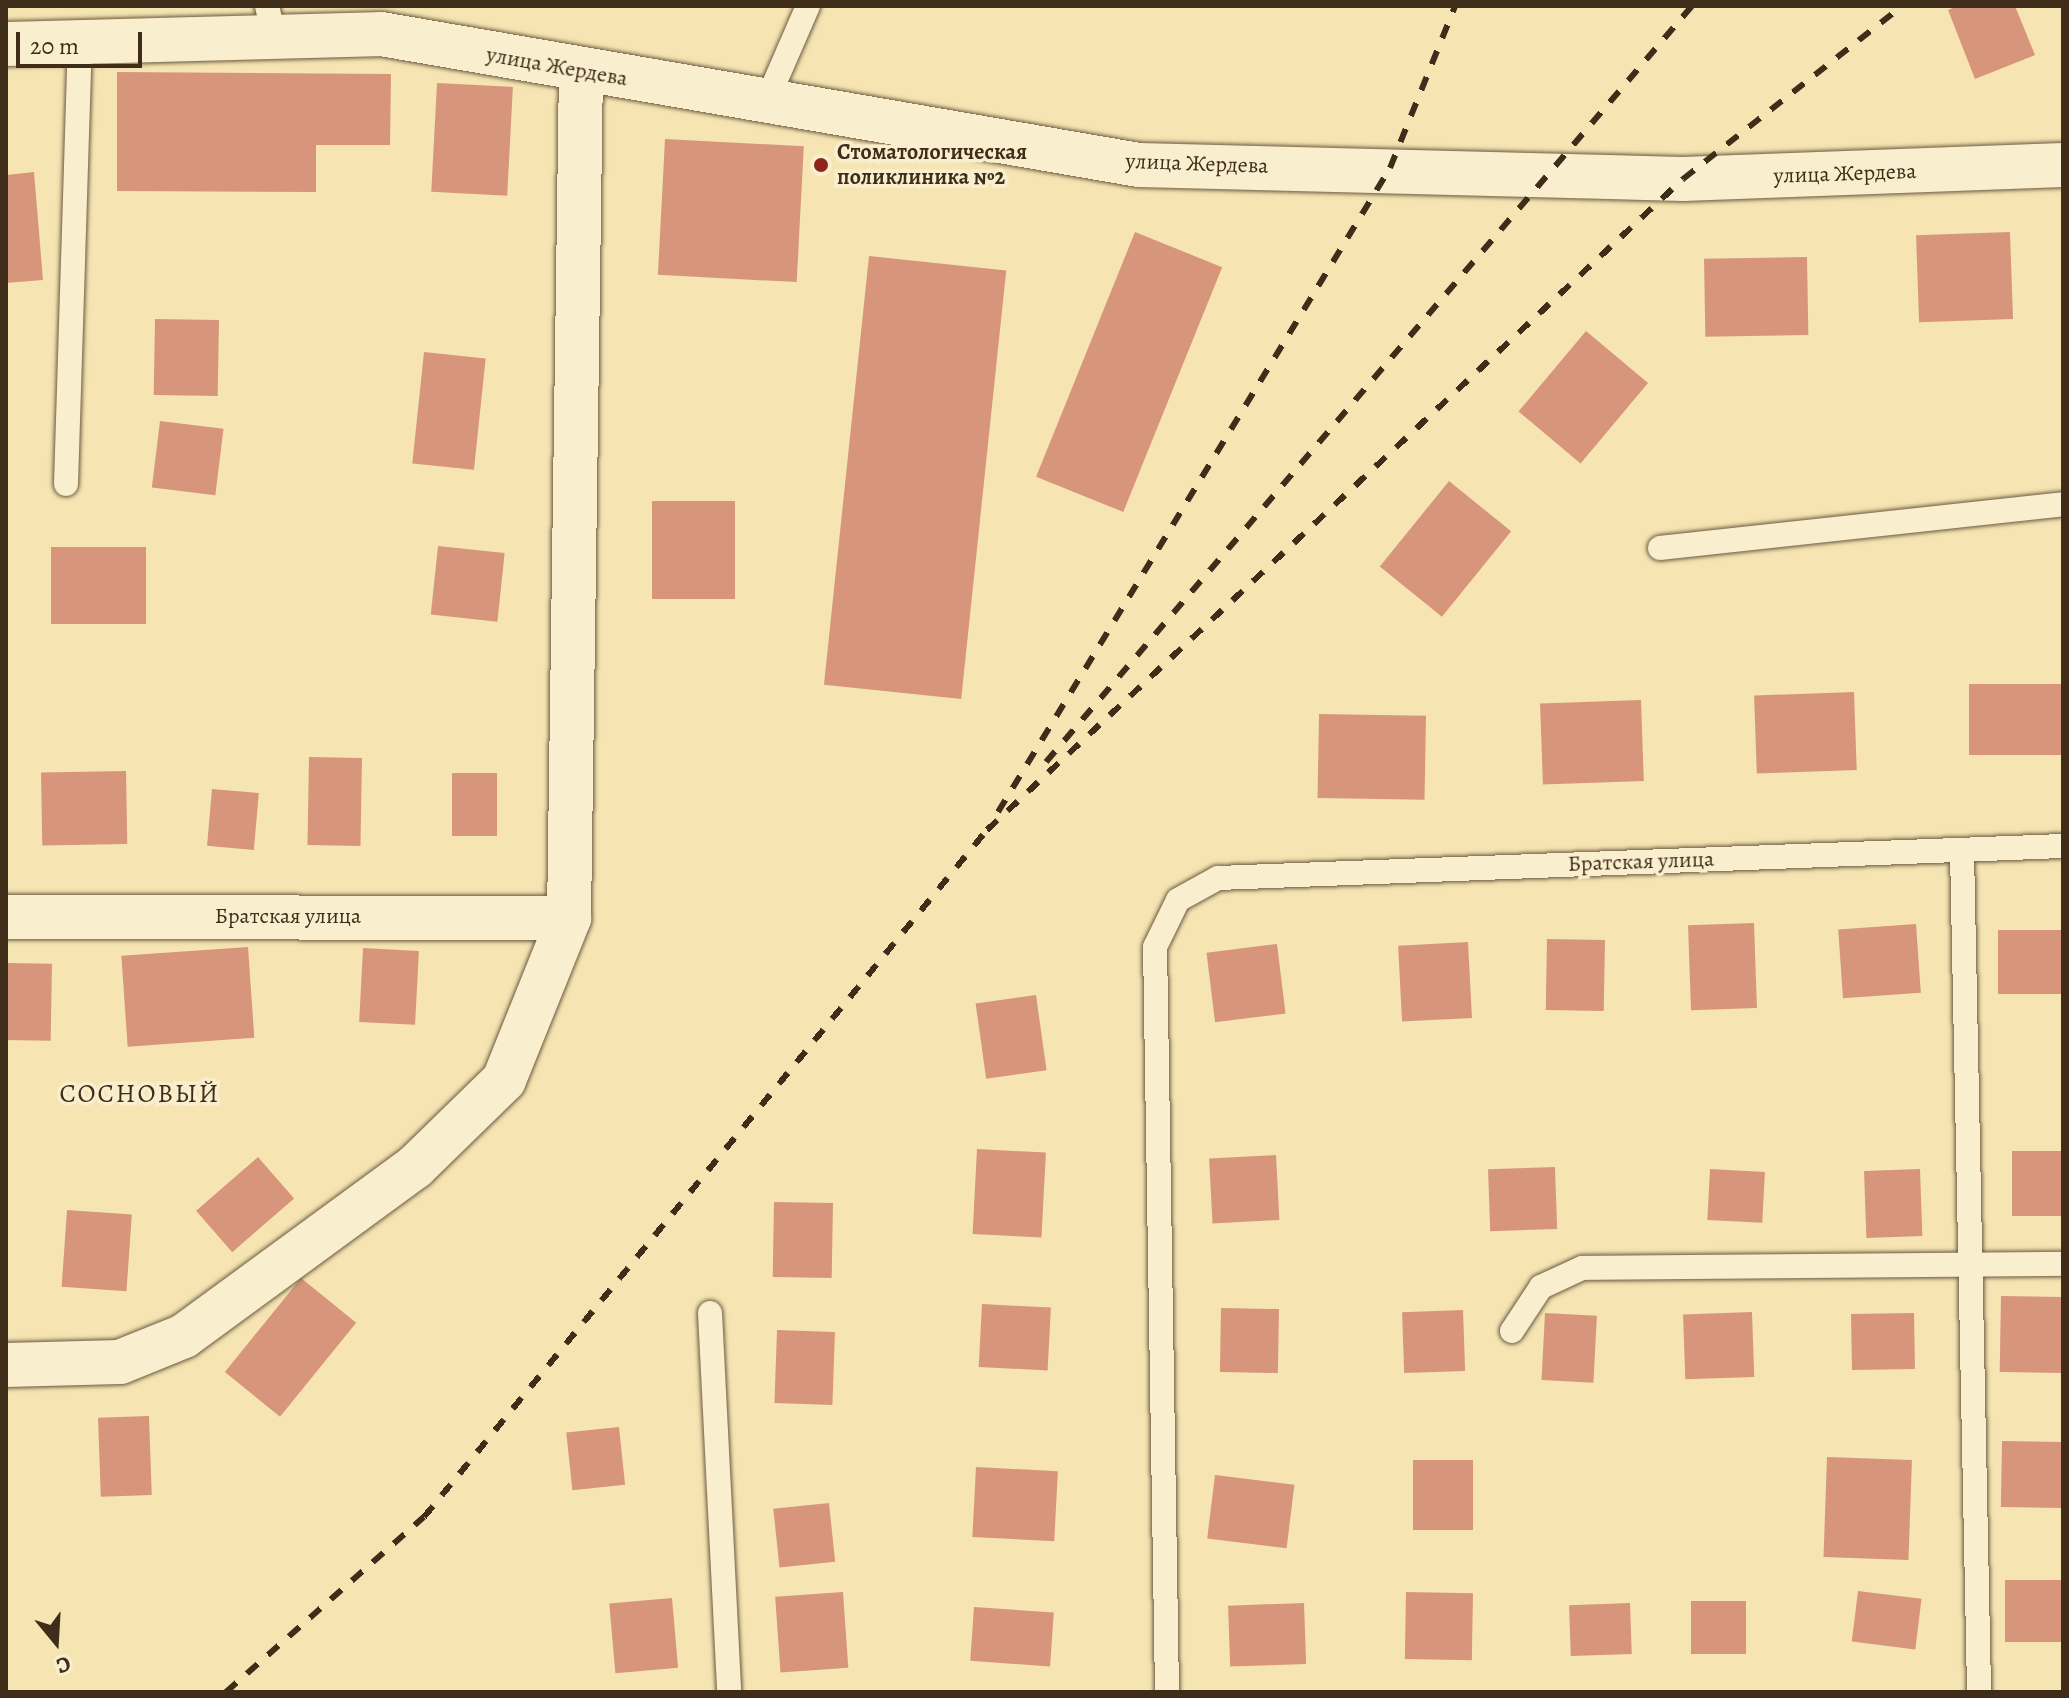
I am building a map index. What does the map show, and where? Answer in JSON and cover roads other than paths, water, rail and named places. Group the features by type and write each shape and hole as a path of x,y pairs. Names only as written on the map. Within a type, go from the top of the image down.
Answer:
{"street":[{"name":"улица Жердева","path":"6,44 80,42 270,22 381,34 581,74 768,98 1139,165 1683,179 2063,165"},
{"path":"6,1365 120,1362 184,1336 415,1167 504,1080 569,918 581,74"},
{"name":"Братская улица","path":"6,917 569,918"}],"lane":[{"path":"768,98 808,6"},
{"path":"66,484 80,42"},
{"path":"1660,548 2063,504"},
{"name":"Братская улица","path":"1167,1692 1155,947 1178,900 1218,878 2063,846"},
{"path":"1962,850 1976,1268 1979,1692"},
{"path":"1512,1331 1541,1287 1582,1268 1976,1268 2063,1264"},
{"path":"710,1313 729,1692"}],"railway":[{"path":"998,812 1390,168 1455,6"},
{"path":"1046,762 1692,6"},
{"path":"226,1692 424,1517 987,830 1683,179 1902,6"}],"place":[{"name":"Стоматологическая поликлиника №2","path":"821,165"}],"district":[{"name":"СОСНОВЫЙ","path":"140,1094"}]}
